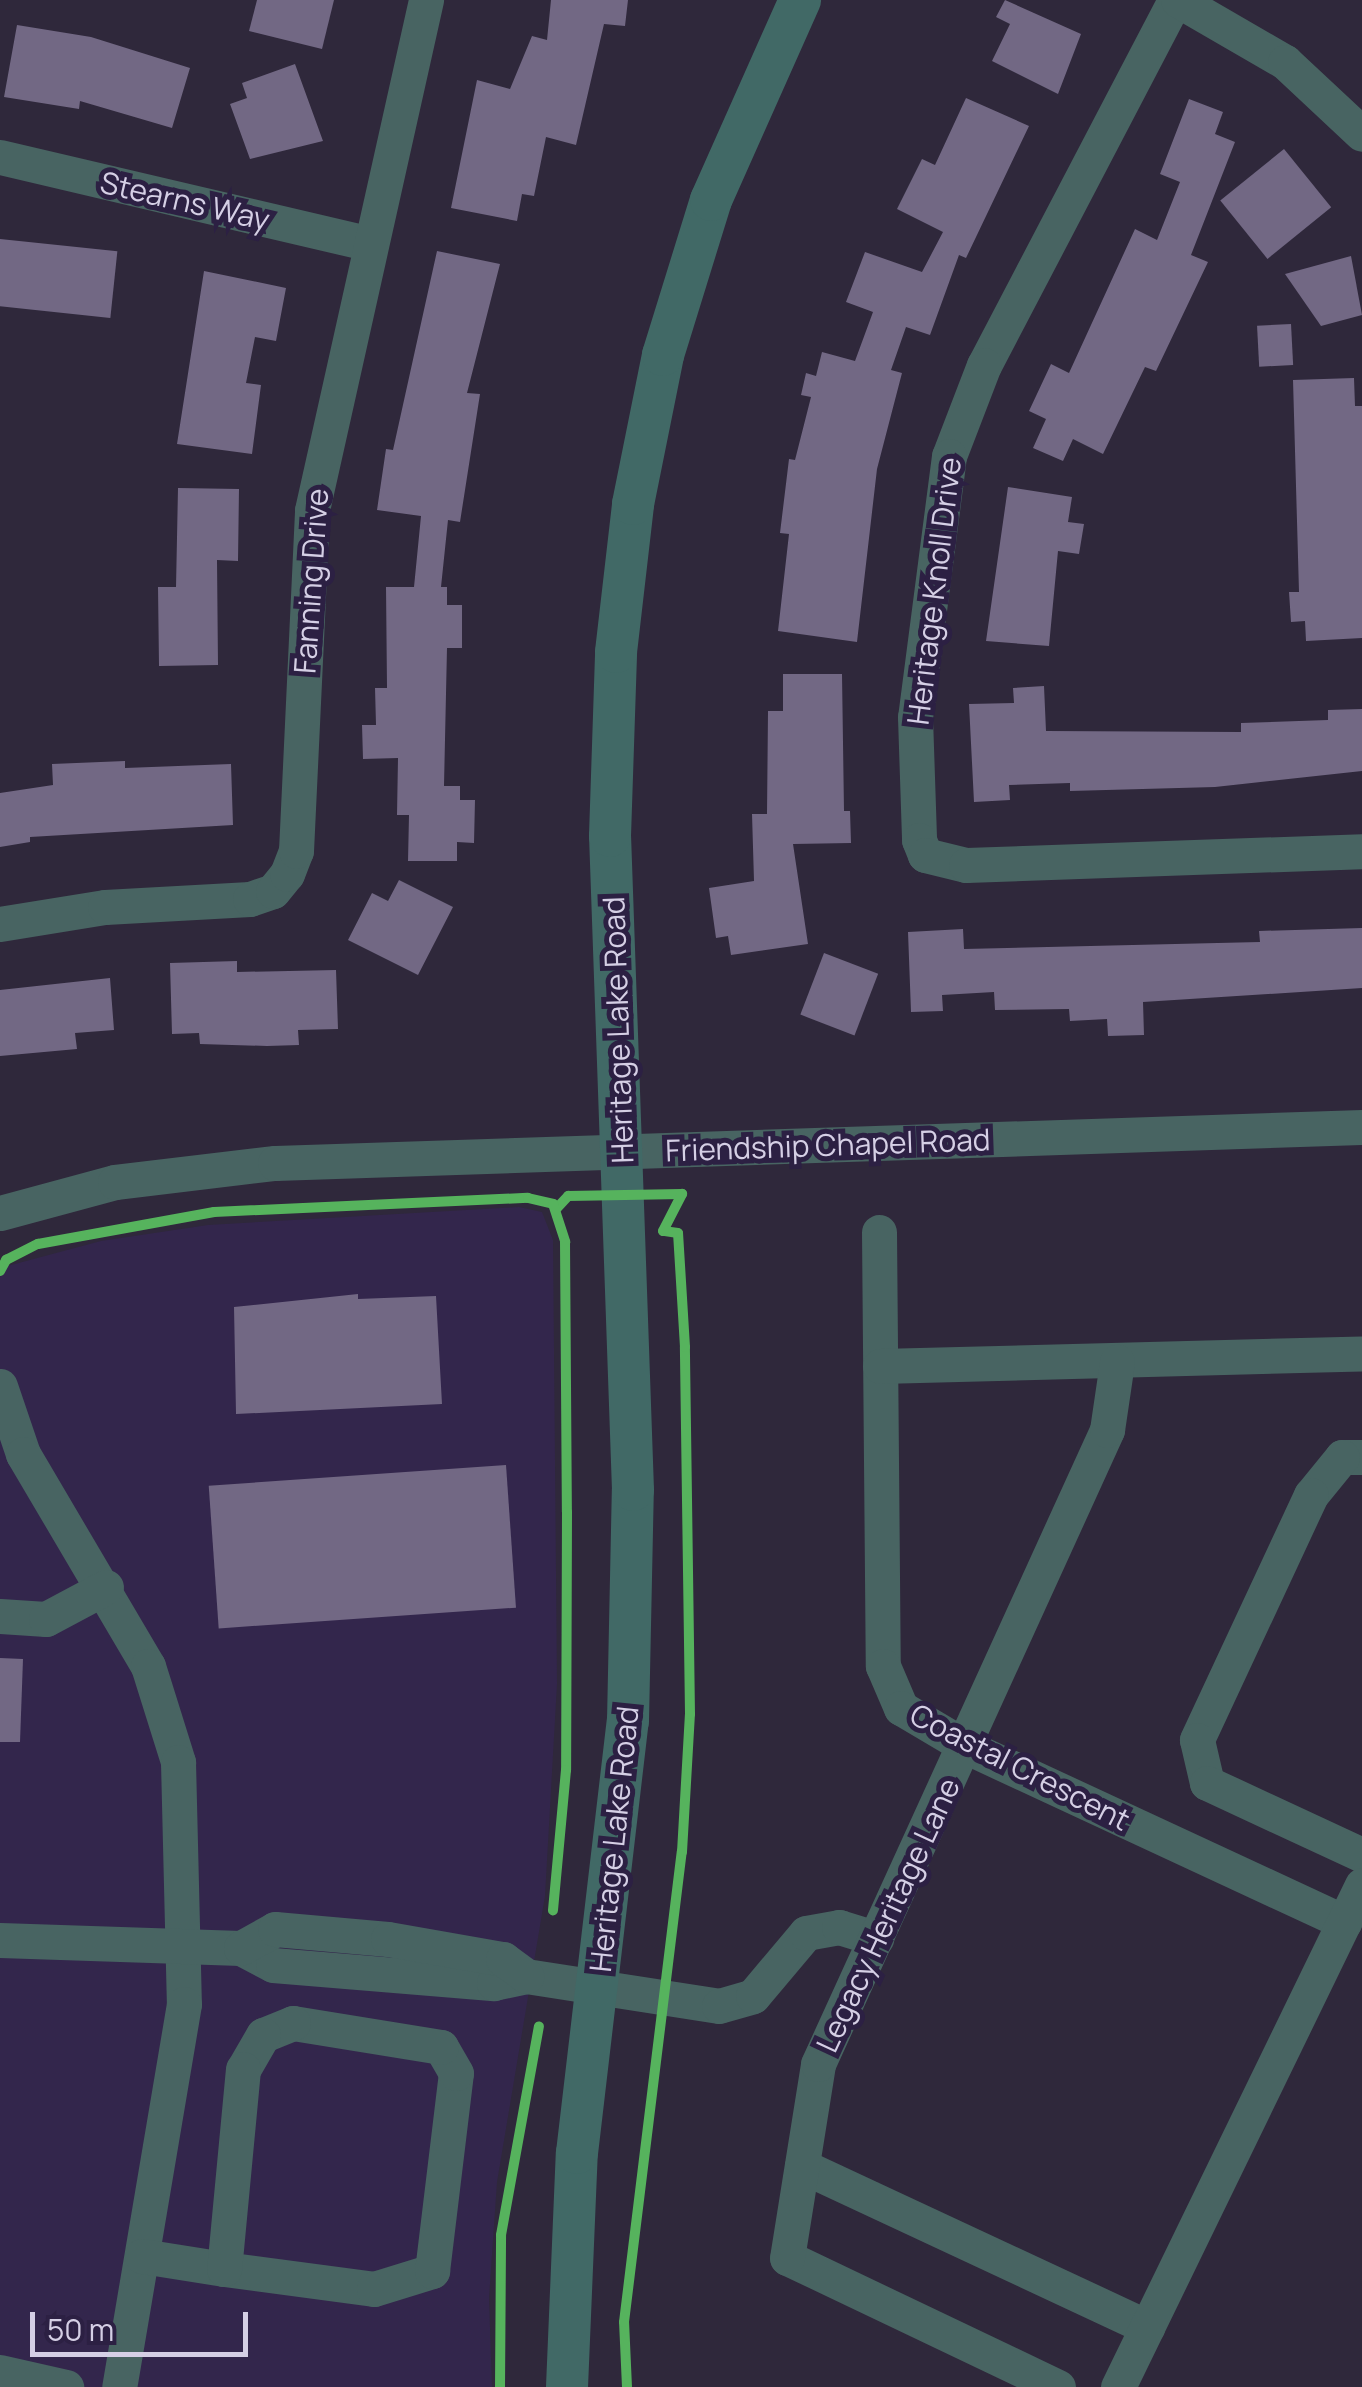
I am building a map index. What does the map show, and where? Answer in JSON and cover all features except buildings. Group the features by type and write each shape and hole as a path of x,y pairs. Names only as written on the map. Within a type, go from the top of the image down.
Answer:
{"main road":[{"name":"Heritage Lake Road","path":"567,2387 577,2153 628,1721 633,1490 610,836 616,652 633,504 663,355 711,200 800,0"}],"street":[{"name":"Fanning Drive","path":"0,924 105,907 250,899 273,891 288,874 296,852 312,510 426,0"},
{"path":"1176,0 1285,62 1362,134"},
{"name":"Heritage Knoll Drive","path":"1176,0 984,365 949,456 914,717 919,840 925,854 966,865 1362,851"},
{"name":"Stearns Way","path":"0,157 370,244"},
{"name":"Friendship Chapel Road","path":"0,1214 115,1182 275,1163 1362,1127"},
{"name":"Coastal Crescent","path":"879,1232 884,1666 900,1708 967,1747 1344,1922"},
{"path":"880,1366 1362,1352"},
{"name":"Legacy Heritage Lane","path":"1058,2387 787,2258 818,2064 967,1747 1107,1430 1117,1362"},
{"path":"0,1386 24,1454 106,1587 148,1666 178,1762 186,1947 184,2004 118,2387"},
{"path":"1362,1457 1342,1456 1311,1495 1197,1740 1208,1782 1362,1855"},
{"path":"0,1616 46,1618 106,1587"},
{"path":"1118,2387 1362,1885"},
{"path":"0,1940 241,1948 275,1929 388,1940 503,1958 526,1976 719,2006 753,1996 806,1932 839,1926 876,1938"},
{"path":"142,2256 224,2269 374,2289 432,2271 456,2073 441,2047 293,2023 262,2034 243,2068 224,2269"},
{"path":"802,2166 1147,2327"},
{"path":"0,2372 66,2387"}],"shaded area":[{"path":"519,1207 542,1212 553,1240 557,1684 545,1896 497,2182 489,2298 492,2387 0,2387 0,1268 101,1241 208,1225"}],"cycle path":[{"path":"556,1209 568,1196 682,1194"},
{"path":"627,2387 624,2322 682,1852 690,1714 685,1347 678,1233 663,1231 682,1194"},
{"path":"0,1271 6,1260 38,1244 214,1212 528,1198 553,1204 565,1242 567,1512 566,1770 553,1910"},
{"path":"500,2387 501,2235 539,2026"}]}
